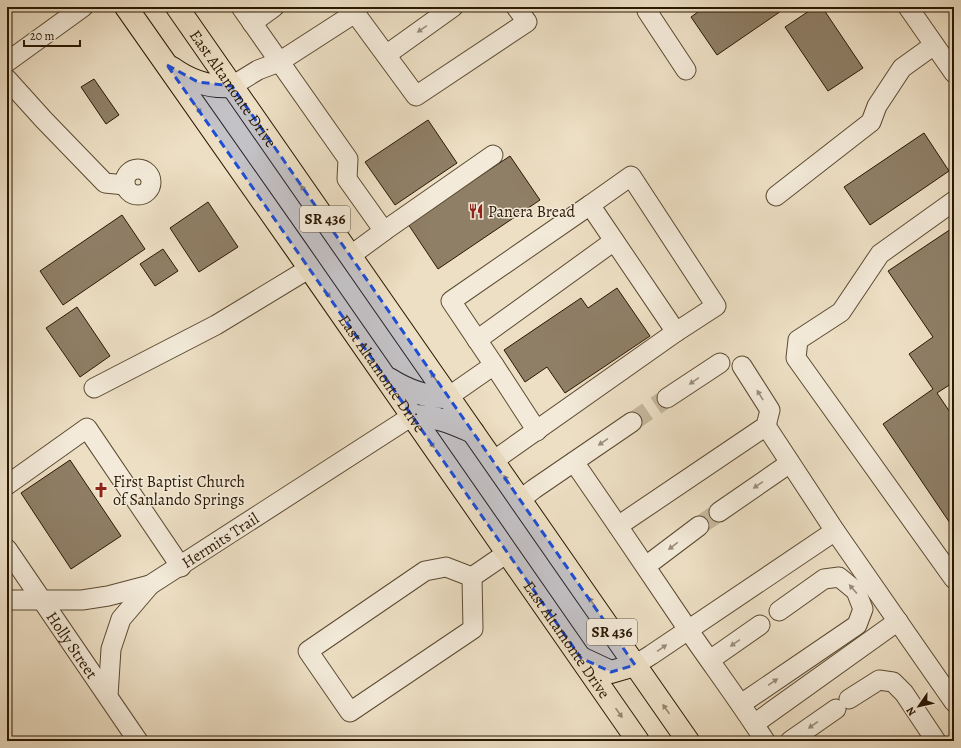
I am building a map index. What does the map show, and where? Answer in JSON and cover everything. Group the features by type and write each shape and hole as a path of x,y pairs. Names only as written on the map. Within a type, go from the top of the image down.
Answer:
{"main road":[{"name":"East Altamonte Drive","path":"126,7 310,268 638,741"},
{"name":"East Altamonte Drive","path":"177,7 688,741"},
{"path":"167,65 185,77 209,86 232,86"},
{"path":"385,377 410,392 436,397 448,397"},
{"path":"412,416 427,416 443,419 473,432"},
{"path":"581,658 611,672 635,665"}],"street":[{"path":"7,62 83,7"},
{"path":"240,7 348,159 347,179 384,232"},
{"path":"252,23 274,7"},
{"path":"386,54 454,7"},
{"path":"232,86 258,70 279,62 360,10 386,54 416,96 527,22 516,7"},
{"path":"652,7 647,11 686,70"},
{"path":"908,7 934,45 952,65"},
{"path":"776,196 871,122 878,106 902,68 934,45"},
{"path":"7,79 105,183 125,184"},
{"path":"350,256 494,155"},
{"path":"493,460 537,431 676,332 716,306 630,176 451,302 537,431"},
{"path":"954,201 880,254 841,312 798,340 796,358 954,579"},
{"path":"590,205 676,332"},
{"path":"477,340 614,240"},
{"path":"94,388 216,326 310,268"},
{"path":"667,398 720,363"},
{"path":"448,397 494,365"},
{"path":"618,526 766,426 770,410 742,366"},
{"name":"Hermits Trail","path":"7,600 82,600 108,596 150,586 412,416"},
{"path":"520,500 632,422"},
{"path":"766,426 834,531 954,702"},
{"path":"7,485 86,428 181,567"},
{"path":"574,462 765,741"},
{"path":"719,512 790,463"},
{"path":"646,566 699,526"},
{"path":"635,665 834,531"},
{"name":"Holly Street","path":"7,549 138,741"},
{"path":"472,577 508,553"},
{"path":"446,567 472,577 473,629 350,712 308,651 425,571 446,567"},
{"path":"741,704 857,625 863,609 856,590 839,577 824,579 779,611"},
{"path":"108,696 111,649 121,619 150,586"},
{"path":"754,724 898,621"},
{"path":"710,660 760,625"},
{"path":"790,741 879,680 893,682 904,694 936,741"}],"highlighted area":[{"path":"167,65 198,82 232,86 635,665 611,672 581,658"}],"building":[{"path":"705,7 787,7 717,55 691,17"},
{"path":"815,7 822,7 863,68 828,91 785,27"},
{"path":"94,79 119,115 106,124 81,87"},
{"path":"428,120 457,163 395,205 365,162"},
{"path":"924,133 949,171 870,225 844,187"},
{"path":"510,156 540,200 438,269 408,224"},
{"path":"208,202 238,247 199,272 170,228"},
{"path":"122,215 145,249 63,305 40,271"},
{"path":"954,227 954,382 937,393 954,418 954,529 883,424 933,389 909,354 933,337 888,271"},
{"path":"163,249 178,271 155,286 140,264"},
{"path":"617,288 650,336 565,393 547,367 525,382 504,350 581,298 588,308"},
{"path":"77,307 110,356 80,377 46,328"},
{"path":"70,460 121,536 71,569 21,493"}],"tunnel":[{"path":"632,422 667,398"},
{"path":"699,526 719,512"}],"place":[{"name":"Panera Bread","path":"476,211"},
{"name":"First Baptist Church of Sanlando Springs","path":"101,490"}]}
